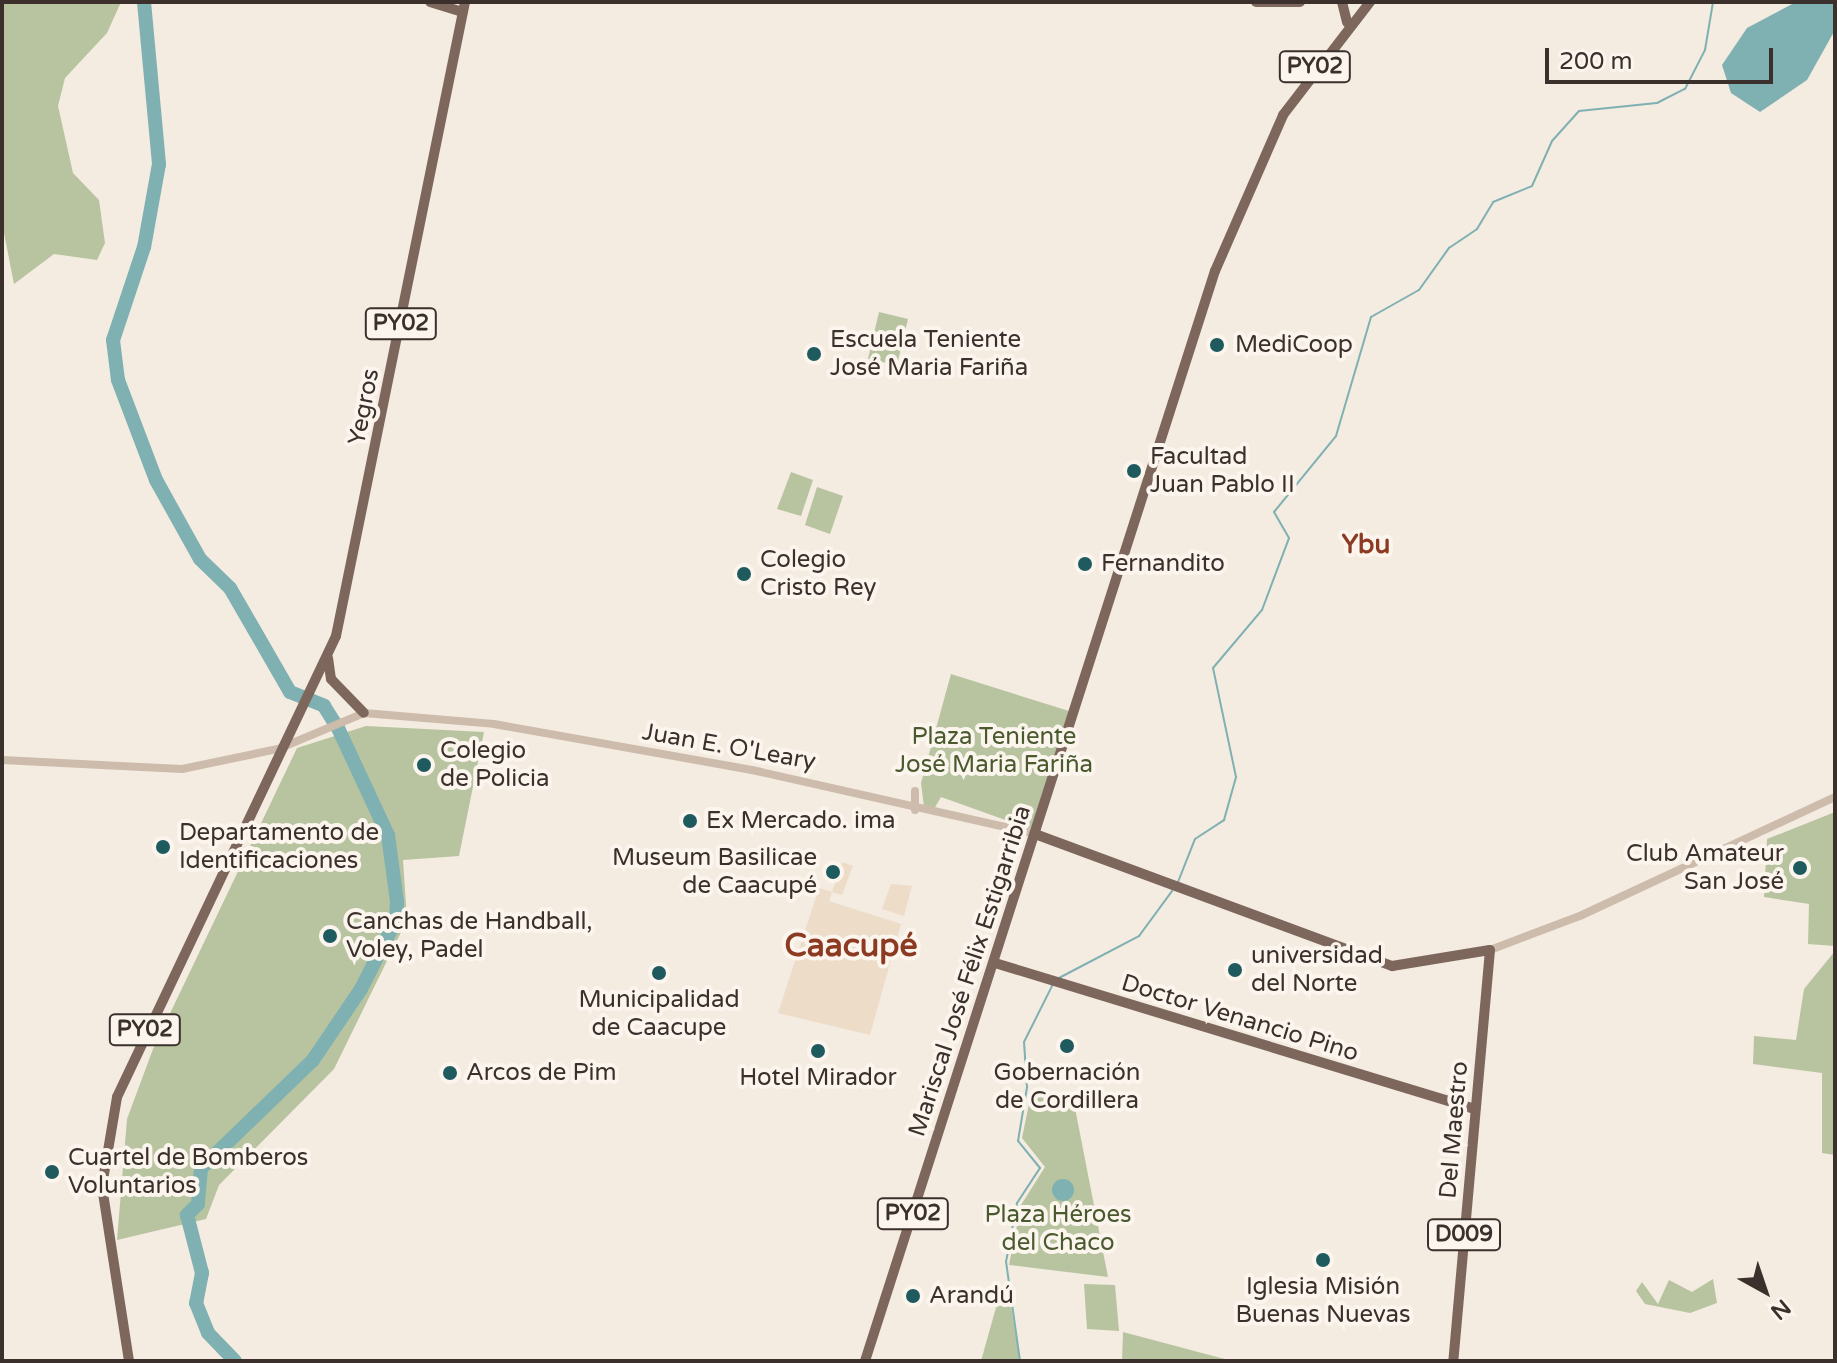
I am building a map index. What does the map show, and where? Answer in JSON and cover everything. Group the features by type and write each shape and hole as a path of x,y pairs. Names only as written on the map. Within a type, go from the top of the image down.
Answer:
{"main road":[{"path":"430,2 464,7"},
{"path":"1256,2 1300,2"},
{"path":"1331,47 1350,14 1342,2"},
{"name":"PY02","path":"1331,47 1370,2"},
{"name":"Yegros","path":"278,749 328,656 464,7"},
{"name":"Mariscal José Félix Estigarribia","path":"865,1361 1215,271 1270,139 1331,47"},
{"path":"328,656 331,679 364,713"},
{"name":"PY02","path":"129,1361 105,1234 111,1124 134,1054 278,749"},
{"name":"Juan E. O'Leary","path":"1035,834 1392,966 1490,950"},
{"name":"Del Maestro","path":"1453,1361 1490,950"},
{"name":"Doctor Venancio Pino","path":"995,963 1475,1109"}],"street":[{"name":"Juan E. O'Leary","path":"2,760 145,771 278,749 321,728 364,713 494,724 838,787 915,810 1035,834"},
{"path":"915,791 915,810"},
{"path":"1490,950 1582,915 1835,797"}],"green space":[{"path":"2,2 121,2 107,33 65,78 58,106 73,173 99,200 105,243 97,260 54,254 14,284 2,223"},
{"path":"879,312 908,319 897,365 868,359"},
{"path":"791,472 813,480 801,516 777,509"},
{"path":"817,487 843,496 830,534 805,525"},
{"name":"Plaza Teniente José Maria Fariña","path":"951,674 1069,711 1031,829 941,797 934,809 924,807 921,783"},
{"path":"366,726 484,732 459,856 403,860 407,920 334,1069 219,1185 206,1219 117,1240 127,1119 153,1049 297,748"},
{"name":"Club Amateur San José","path":"1835,812 1835,946 1808,944 1809,904 1764,897 1767,839"},
{"path":"1835,951 1835,1155 1822,1153 1822,1073 1753,1064 1754,1036 1796,1040 1804,989"},
{"name":"Plaza Héroes del Chaco","path":"1031,1094 1074,1103 1108,1277 1009,1265 1021,1205 1045,1167 1022,1138"},
{"path":"1713,1279 1717,1303 1690,1313 1645,1304 1636,1291 1642,1282 1658,1304 1669,1280 1692,1292"},
{"path":"1084,1284 1115,1285 1119,1331 1087,1329"},
{"path":"997,1304 1011,1306 1020,1361 981,1361"},
{"path":"1123,1332 1232,1361 1122,1361"}],"shaded area":[{"path":"842,862 853,866 842,895 832,892"},
{"path":"891,884 912,886 904,916 882,909"},
{"path":"819,888 832,892 829,901 901,924 870,1035 778,1013"}],"water":[{"path":"1796,2 1835,2 1835,30 1807,80 1760,112 1731,93 1722,65 1747,28"},
{"path":"1063,1179 1071,1182 1074,1190 1071,1198 1063,1201 1055,1198 1052,1190 1055,1182"}],"waterway":[{"path":"144,2 159,164 144,247 113,340 118,380 156,480 200,559 230,588 290,692 324,706 338,728 388,835 397,902 396,920 361,989 313,1060 201,1168 198,1204 187,1215 202,1273 196,1303 208,1333 235,1361"},
{"path":"1178,882 1195,839 1224,820 1236,777 1213,668 1262,610 1289,538 1274,512 1336,436 1371,317 1419,290 1449,248 1477,229 1493,202 1532,186 1552,141 1579,111 1657,103 1685,89 1705,50 1713,2"},
{"path":"1057,979 1139,936 1172,891"},
{"path":"1020,1361 1006,1262 1017,1203 1040,1168 1018,1141 1027,1087 1024,1042 1053,984"}],"place":[{"name":"MediCoop","path":"1217,345"},
{"name":"Escuela Teniente José Maria Fariña","path":"814,354"},
{"name":"Facultad Juan Pablo II","path":"1134,471"},
{"name":"Fernandito","path":"1085,564"},
{"name":"Colegio Cristo Rey","path":"744,574"},
{"name":"Colegio de Policia","path":"424,765"},
{"name":"Ex Mercado. ima","path":"690,821"},
{"name":"Departamento de Identificaciones","path":"163,847"},
{"name":"Club Amateur San José","path":"1800,868"},
{"name":"Museum Basilicae de Caacupé","path":"833,872"},
{"name":"Canchas de Handball, Voley, Padel","path":"330,936"},
{"name":"universidad del Norte","path":"1235,970"},
{"name":"Municipalidad de Caacupe","path":"659,973"},
{"name":"Gobernación de Cordillera","path":"1067,1046"},
{"name":"Hotel Mirador","path":"818,1051"},
{"name":"Arcos de Pim","path":"450,1073"},
{"name":"Cuartel de Bomberos Voluntarios","path":"52,1172"},
{"name":"Iglesia Misión Buenas Nuevas","path":"1323,1260"},
{"name":"Arandú","path":"913,1296"}],"district":[{"name":"Ybu","path":"1366,545"},
{"name":"Caacupé","path":"851,946"}]}
